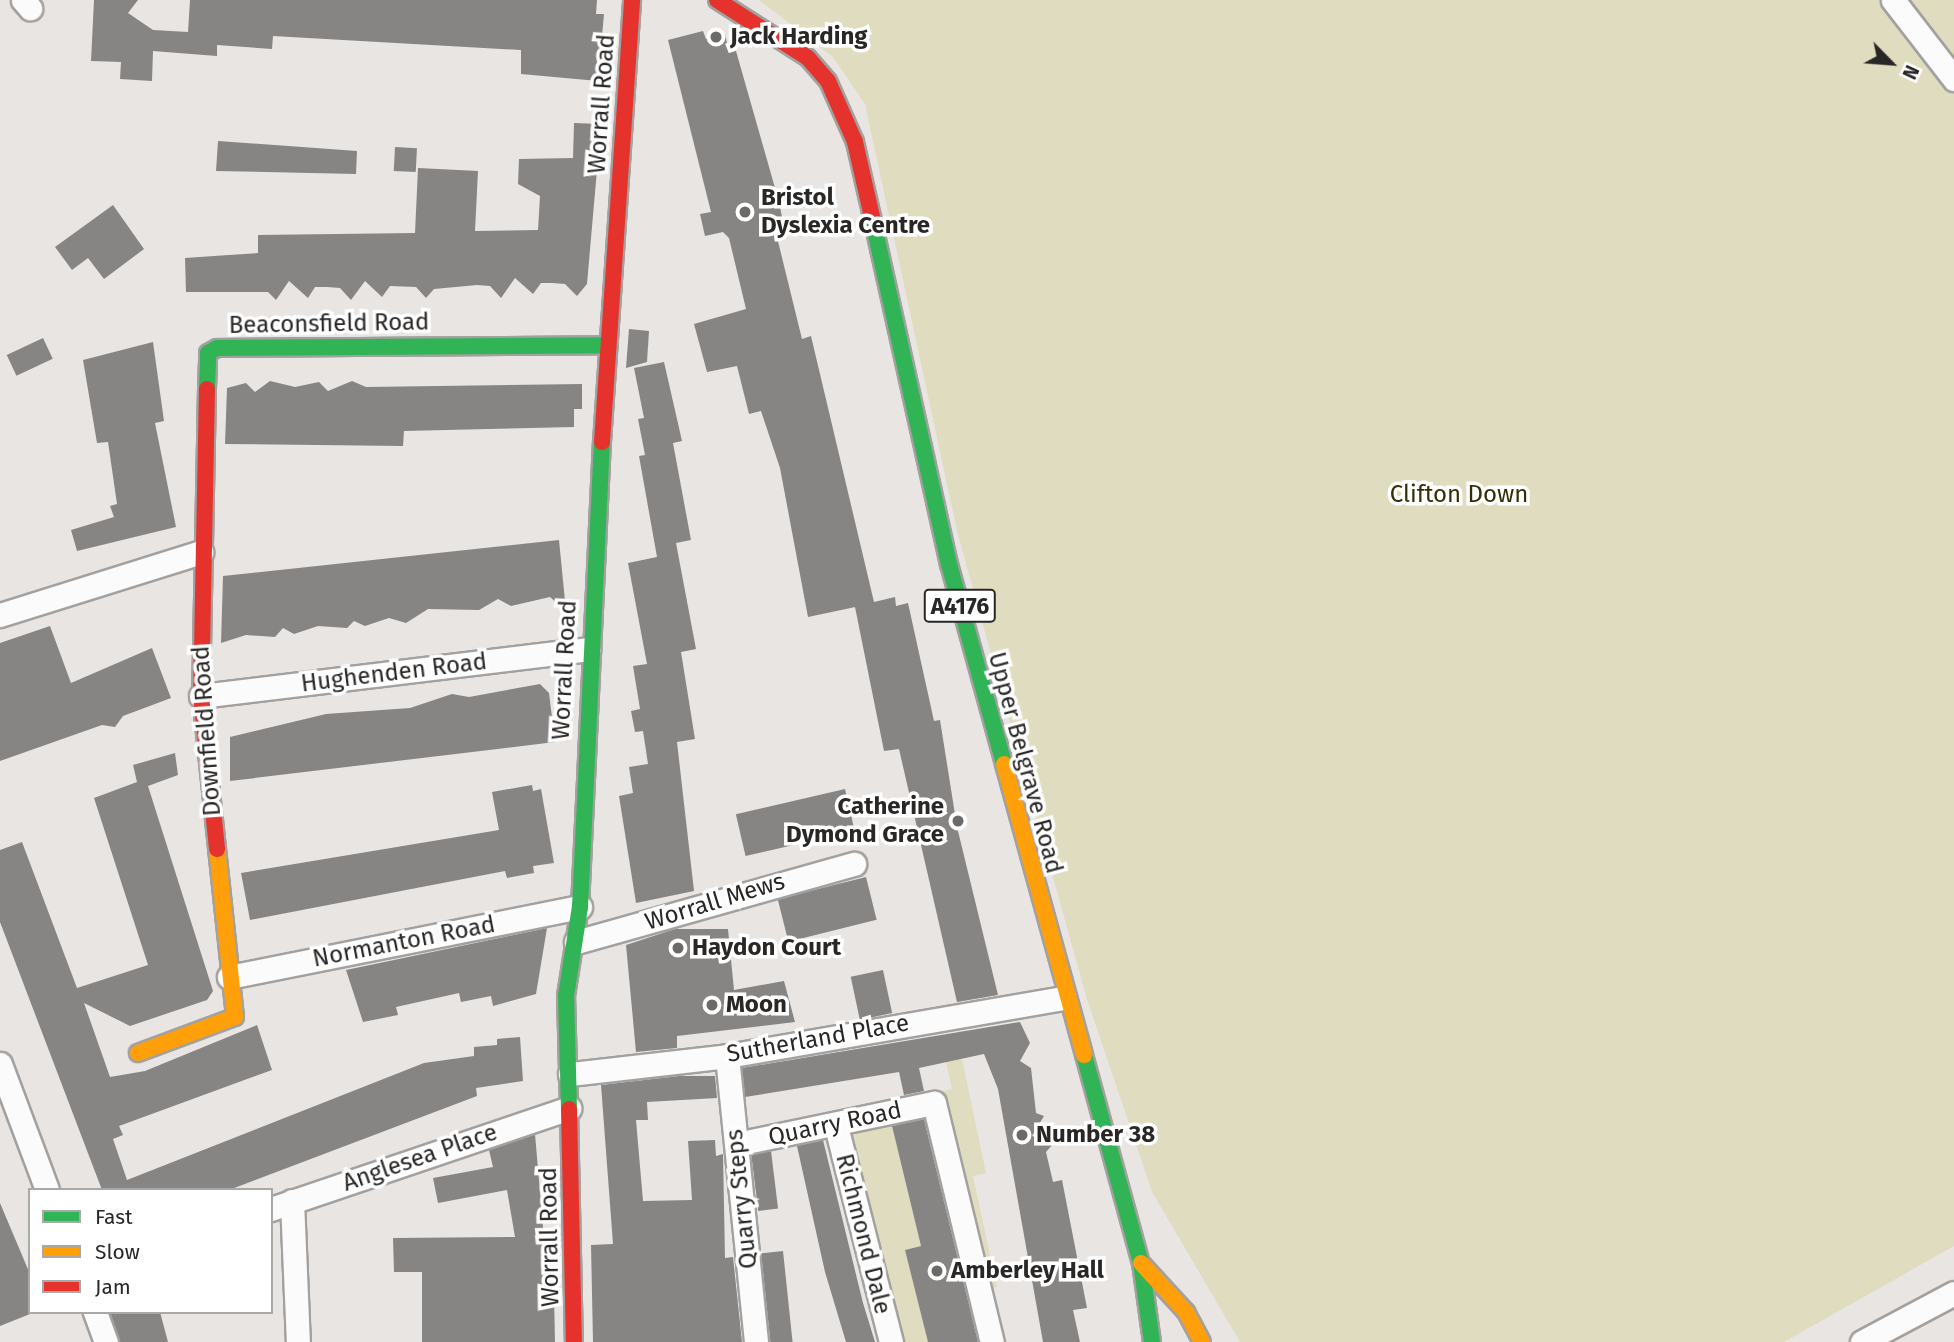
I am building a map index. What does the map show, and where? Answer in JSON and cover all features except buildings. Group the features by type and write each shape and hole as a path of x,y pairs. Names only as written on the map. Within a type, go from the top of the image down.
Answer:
{"street":[{"name":"Worrall Road","path":"574,1342 570,1074 566,996 580,907 588,649 632,0"},
{"name":"Upper Belgrave Road","path":"717,0 808,58 847,118 949,564 1064,998 1141,1264 1152,1342"},
{"path":"1893,0 1954,79"},
{"name":"Beaconsfield Road","path":"201,552 208,353 217,348 608,345"},
{"path":"0,615 201,552"},
{"name":"Downfield Road","path":"138,1053 235,1017 201,696 201,552"},
{"name":"Hughenden Road","path":"201,696 588,649"},
{"name":"Worrall Mews","path":"576,942 854,864"},
{"name":"Normanton Road","path":"229,977 580,907"},
{"name":"Sutherland Place","path":"570,1074 727,1056 1064,998"},
{"name":"Quarry Steps","path":"727,1056 756,1342"},
{"path":"0,1064 46,1188"},
{"name":"Quarry Road","path":"737,1144 836,1126 934,1103 992,1342"},
{"name":"Anglesea Place","path":"282,1205 569,1108"},
{"name":"Richmond Dale","path":"836,1126 891,1342"},
{"path":"282,1205 298,1342"},
{"name":"Upper Belgrave Road","path":"1141,1264 1186,1311 1202,1342"},
{"path":"1862,1342 1954,1293"},
{"path":"96,1314 106,1342"}],"green space":[{"name":"Clifton Down","path":"759,0 1954,0 1954,1246 1784,1342 1240,1342 1152,1192 1086,996 958,535 865,104 833,57"},
{"path":"962,1059 986,1173 973,1176 997,1287 986,1290 943,1091 952,1089 946,1062"},
{"path":"891,1122 921,1246 906,1250 928,1342 903,1342 850,1131"}],"traffic: fast":[{"path":"872,217 949,564 1004,764"},
{"path":"207,389 208,353 217,348 608,345"},
{"path":"569,1109 566,996 580,907 602,442"},
{"path":"1084,1055 1141,1263 1152,1342"}],"traffic: slow":[{"path":"1004,764 1084,1055"},
{"path":"138,1053 235,1017 217,849"},
{"path":"1141,1263 1186,1312 1202,1342"}],"traffic: jam":[{"path":"602,442 632,0"},
{"path":"717,0 808,58 828,81 855,142 872,217"},
{"path":"207,389 201,696 217,849"},
{"path":"569,1109 574,1342"}],"place":[{"name":"Jack Harding","path":"716,37"},
{"name":"Bristol Dyslexia Centre","path":"745,212"},
{"name":"Catherine Dymond Grace","path":"958,821"},
{"name":"Haydon Court","path":"678,948"},
{"name":"Moon","path":"712,1005"},
{"name":"Number 38","path":"1022,1135"},
{"name":"Amberley Hall","path":"937,1271"}]}
